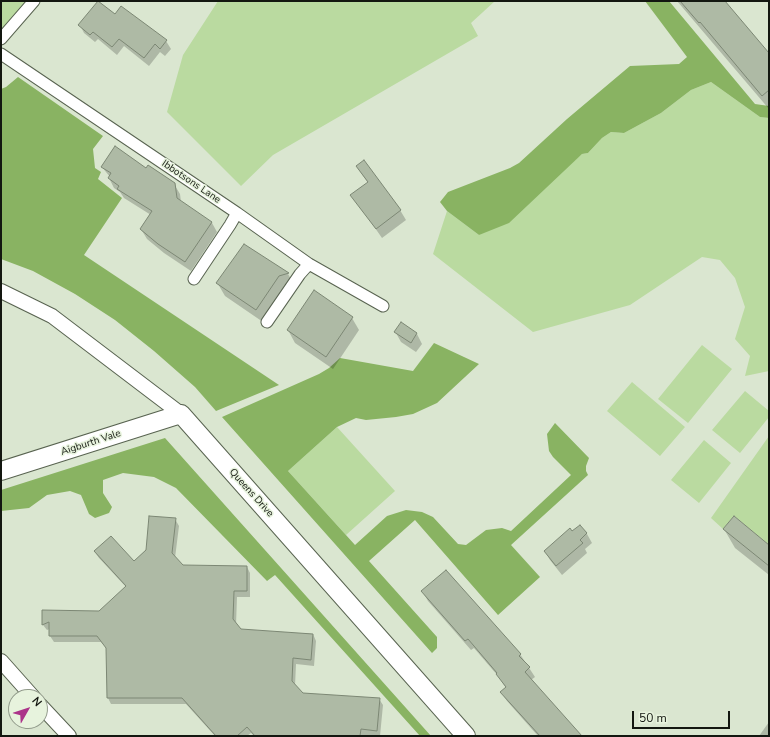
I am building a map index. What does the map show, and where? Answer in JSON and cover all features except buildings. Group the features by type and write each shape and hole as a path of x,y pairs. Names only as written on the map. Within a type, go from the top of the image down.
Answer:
{"main road":[{"name":"Aigburth Vale","path":"1,471 181,414"},
{"name":"Queens Drive","path":"181,414 466,736"}],"street":[{"path":"1,40 34,1"},
{"name":"Ibbotsons Lane","path":"1,54 309,264 383,306"},
{"path":"194,279 230,225 236,213"},
{"path":"267,322 300,274 309,264"},
{"name":"Queens Drive","path":"1,291 52,316 181,414"},
{"path":"1,661 26,689"},
{"path":"48,714 69,736"}],"green space":[{"path":"1,1 28,1 1,32"},
{"path":"218,1 495,1 471,23 478,36 273,155 241,186 167,112 183,55"},
{"path":"645,1 669,1 755,104 769,106 769,118 760,117 711,82 691,90 661,113 624,133 611,132 602,138 588,153 582,154 509,223 479,235 447,211 440,202 448,192 510,168 519,163 567,119 630,66 679,64 687,57"},
{"path":"18,77 103,136 93,149 95,168 101,172 98,179 122,198 84,255 279,385 216,411 195,387 154,351 115,320 75,294 33,271 1,259 1,89 6,87"},
{"path":"711,82 760,117 769,118 769,371 745,376 750,356 735,339 745,307 735,278 720,260 702,257 630,305 533,332 433,254 447,211 479,235 582,154 588,153 602,138 611,132 624,133 661,113 691,90"},
{"path":"434,343 479,364 437,403 413,414 366,420 356,418 337,427 288,471 355,545 387,516 406,510 422,512 433,517 458,544 466,545 486,530 502,528 511,531 571,475 549,451 547,434 555,423 589,458 586,466 588,475 511,545 540,577 498,615 415,520 369,561 437,637 437,648 432,653 222,417 319,374 329,368 340,358 413,371"},
{"path":"702,345 732,369 688,423 658,399"},
{"path":"632,382 685,427 660,456 607,411"},
{"path":"745,391 769,411 769,417 740,453 712,430"},
{"path":"337,427 395,491 346,535 288,471"},
{"path":"769,436 769,545 734,516 723,529 711,518"},
{"path":"165,438 431,736 420,736 275,575 267,581 176,488 154,477 123,473 103,480 103,493 112,507 109,513 95,518 89,514 81,495 70,491 47,495 29,508 1,511 1,490"},
{"path":"704,440 731,463 699,503 671,480"}]}
